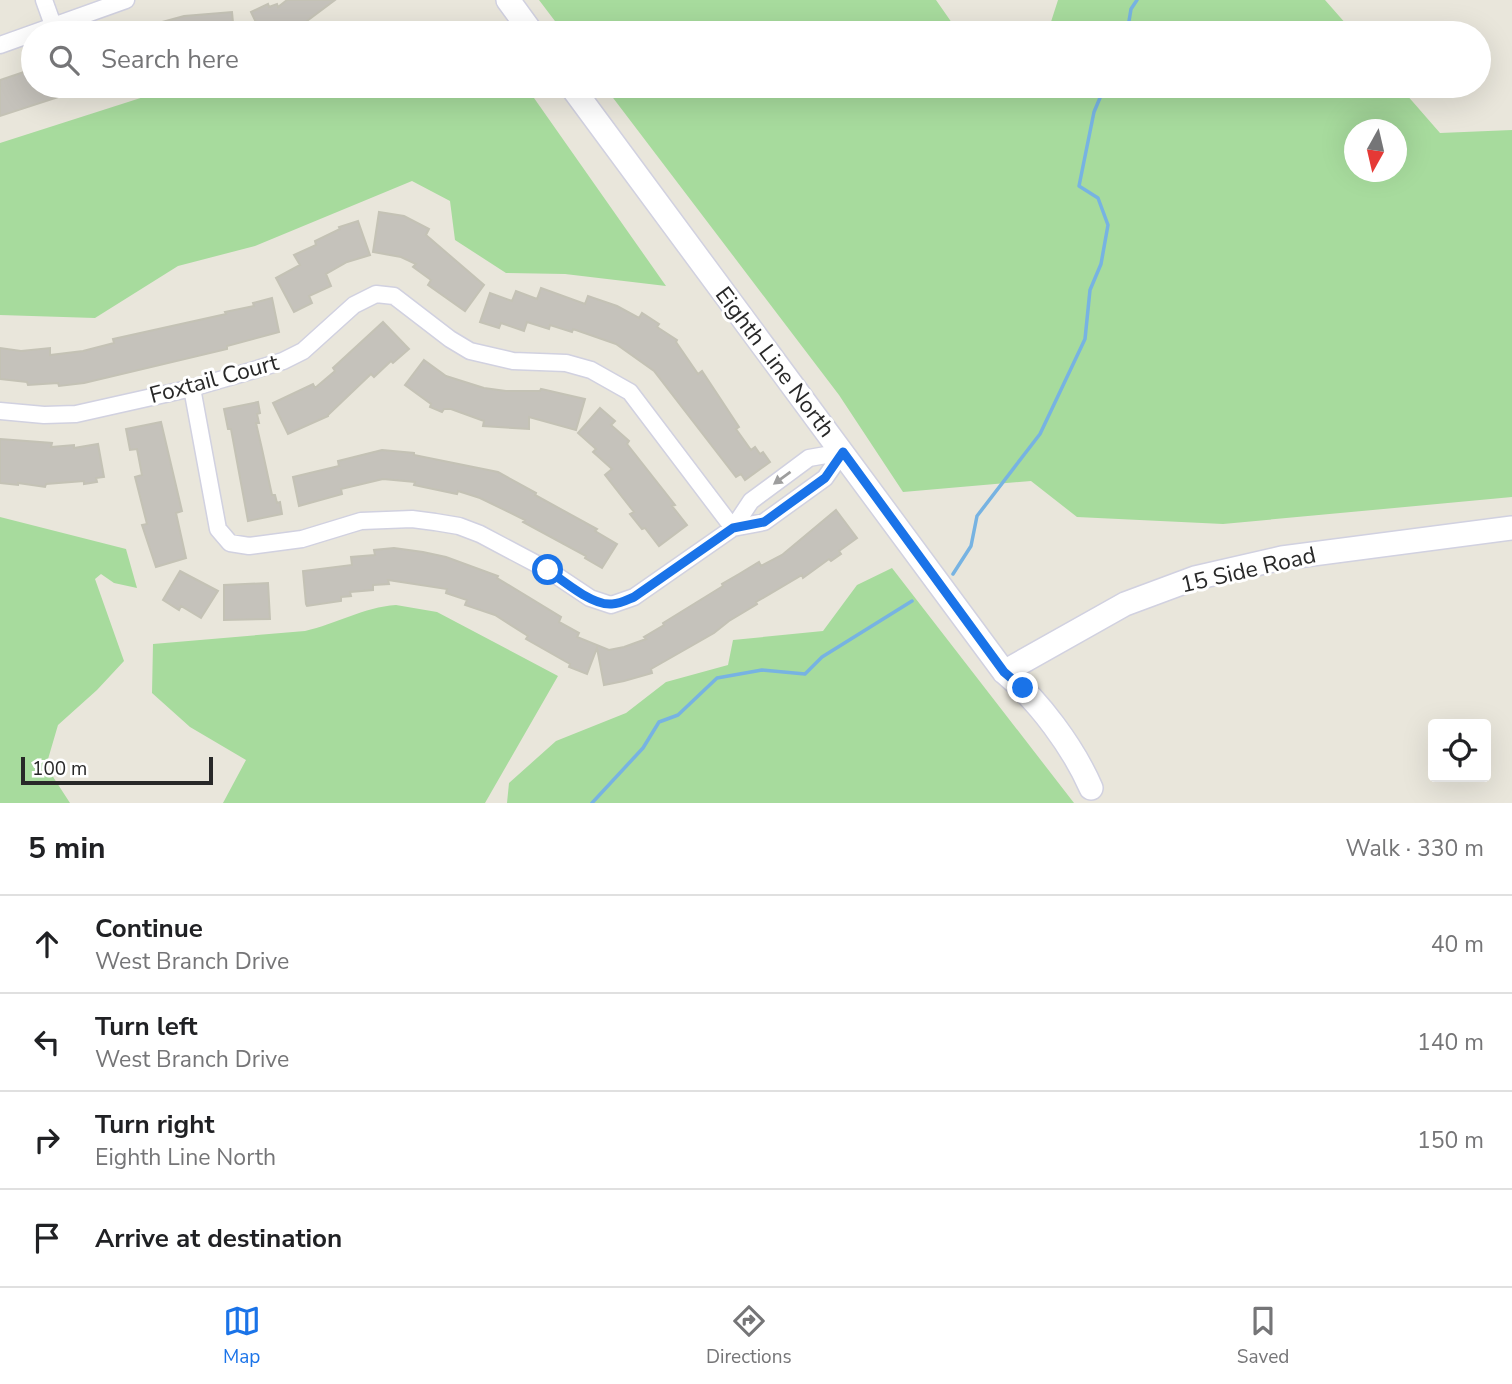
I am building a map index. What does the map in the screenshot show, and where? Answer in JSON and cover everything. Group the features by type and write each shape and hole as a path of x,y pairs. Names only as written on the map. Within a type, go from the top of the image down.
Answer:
{"street":[{"path":"44,0 52,21"},
{"path":"65,21 126,0"},
{"path":"508,0 523,21"},
{"path":"0,45 21,37"},
{"name":"Eighth Line North","path":"580,98 1004,672 1027,691 1081,766 1096,796"},
{"name":"Foxtail Court","path":"0,411 44,415 76,414 192,388 283,361 303,351 354,305 376,294 394,296 470,351 513,361 566,363 604,376 630,393 733,528"},
{"path":"192,388 218,529 230,543 249,546 302,539 361,521 412,519 435,522 459,526 480,534 548,570 590,598 611,605 634,597 733,528 751,501 809,458 843,452"},
{"path":"733,528 764,522 825,478 843,452"},
{"name":"15 Side Road","path":"1004,672 1125,604 1195,578 1282,558 1512,528"}],"green space":[{"path":"539,0 936,0 951,21 555,21"},
{"path":"1058,0 1325,0 1343,21 1051,21"},
{"path":"141,98 534,98 666,286 565,274 506,273 455,240 450,201 412,181 255,246 178,266 95,318 0,315 0,143"},
{"path":"613,98 1409,98 1440,133 1512,130 1512,497 1223,524 1077,517 1031,481 903,492 839,395"},
{"path":"0,517 126,549 137,588 114,583 101,574 95,579 124,661 58,725 46,766 70,803 0,803"},
{"path":"892,568 1074,803 507,803 509,783 556,741 626,713 666,682 728,665 733,640 823,631 857,585"},
{"path":"396,605 437,612 558,676 485,803 223,803 246,760 190,727 152,693 153,644 305,631 373,609"}],"building":[{"path":"287,0 335,0 307,21 255,21 251,12 268,4 269,7 277,4 278,7"},
{"path":"232,12 233,21 166,21 184,16"},
{"path":"21,73 21,98 55,98 0,116 0,80"},
{"path":"379,212 404,216 429,229 426,235 484,285 465,311 428,285 431,280 413,267 416,264 401,257 373,252"},
{"path":"358,221 370,255 347,262 326,274 331,286 309,296 312,303 294,312 276,278 300,265 294,255 316,245 315,241 340,229 339,227"},
{"path":"541,288 585,304 588,296 617,306 639,318 642,313 659,324 657,327 677,340 698,374 702,371 751,450 755,447 760,454 763,452 770,462 745,480 741,474 736,477 654,371 616,344 573,329 572,332 550,325 549,329 527,322 524,331 501,323 499,328 480,322 490,293 512,301 516,291 537,299"},
{"path":"272,298 279,332 227,346 227,349 84,383 59,386 58,383 28,385 27,382 0,379 0,348 21,351 50,348 50,355 83,351 114,343 113,339 226,314 225,312 254,306 253,303"},
{"path":"383,322 409,349 374,377 371,374 328,416 288,434 273,403 313,384 315,388"},
{"path":"424,360 446,376 484,388 506,391 541,389 585,399 576,430 529,417 529,429 483,426 484,421 451,409 444,409 442,412 430,407 431,404 405,385"},
{"path":"258,402 260,413 257,414 259,423 256,423 272,495 275,495 277,503 280,502 282,514 248,521 231,429 228,429 224,409"},
{"path":"600,408 615,421 611,425 629,441 627,444 675,505 672,506 687,525 659,546 630,514 634,512 605,475 612,469 593,452 596,449 578,433"},
{"path":"161,422 182,511 176,513 186,558 156,567 142,525 147,524 135,477 142,475 137,449 130,450 126,429"},
{"path":"0,439 52,443 51,447 74,445 74,448 98,444 104,477 96,478 97,482 46,484 45,487 0,483"},
{"path":"382,450 414,453 498,472 597,529 595,531 617,544 602,568 585,558 586,556 523,522 525,520 480,498 458,491 457,494 414,485 415,482 383,479 341,489 342,494 299,506 293,477 339,466 338,461"},
{"path":"836,510 857,538 839,551 841,554 831,561 829,559 803,578 802,575 756,602 757,604 714,633 651,669 652,673 604,685 597,648 587,674 569,667 570,664 526,639 528,636 495,615 465,605 467,600 446,593 447,589 388,580 389,584 373,585 373,590 350,592 351,596 341,597 341,601 306,604 303,571 352,565 351,557 375,555 374,550 394,548 423,552 446,557 498,576 497,578 561,617 559,622 579,633 577,637 609,650 646,639 644,637 664,625 663,623 723,586 722,584 759,562 761,566 782,555"},
{"path":"180,571 218,591 201,618 181,606 179,610 163,600"},
{"path":"268,583 270,619 224,620 224,585"}],"waterway":[{"path":"1129,21 1131,9 1137,0"},
{"path":"953,574 971,546 977,516 1040,434 1085,339 1090,290 1101,264 1108,225 1098,198 1079,186 1094,112 1100,98"},
{"path":"592,803 643,748 659,722 678,715 717,678 762,670 805,674 822,657 912,601"}],"route":[{"path":"548,570 596,601 611,605 634,597 733,528 764,522 825,478 843,452 1004,672 1023,688"}]}
